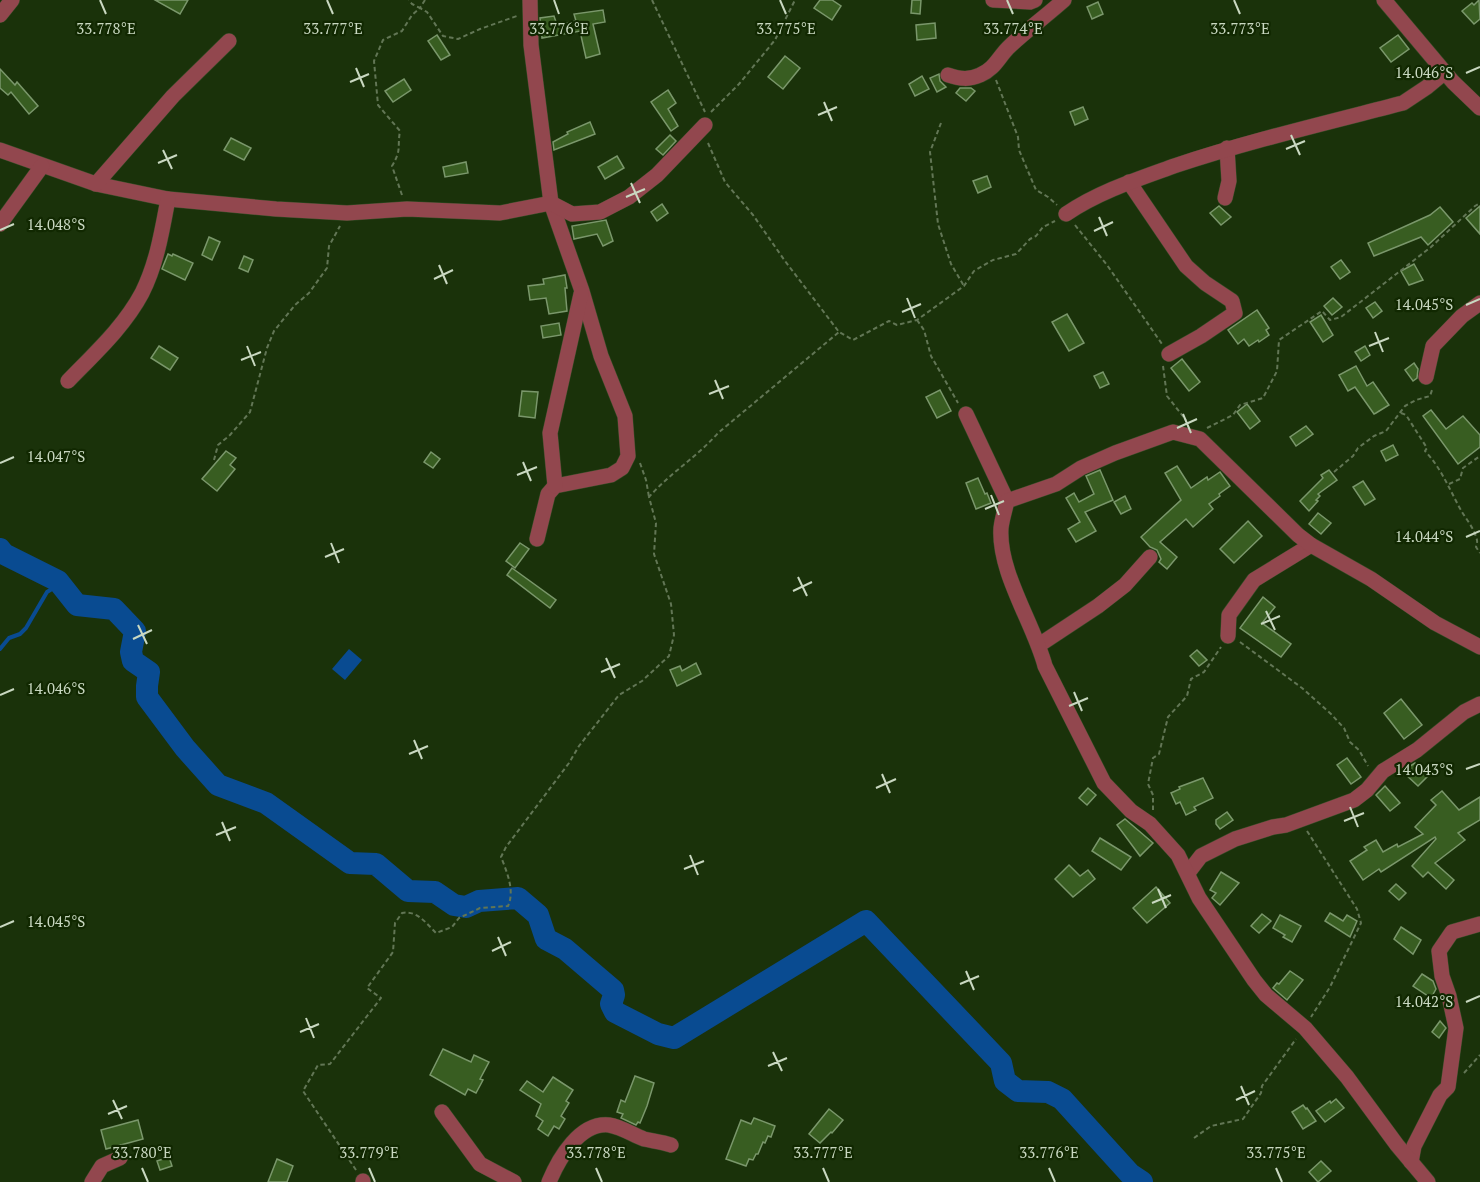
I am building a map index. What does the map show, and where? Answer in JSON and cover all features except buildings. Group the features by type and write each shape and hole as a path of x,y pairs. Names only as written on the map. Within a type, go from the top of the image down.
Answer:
{"street":[{"path":"0,15 12,0"},
{"path":"993,0 1030,2 1035,0"},
{"path":"948,75 962,80 992,69 1007,49 1043,15 1064,0"},
{"path":"1384,0 1444,72 1480,108"},
{"path":"531,5 531,45 551,203 582,291 601,356 625,416 628,456 622,468 611,476 555,486 548,494 537,539"},
{"path":"96,184 173,96 229,41"},
{"path":"1066,214 1129,182 1227,148 1402,103 1427,87 1444,72"},
{"path":"0,150 96,184 168,199 347,213 407,209 500,213 551,203 572,214 600,212 629,197 657,175 706,121"},
{"path":"1225,198 1229,181 1227,148"},
{"path":"0,224 42,166"},
{"path":"1129,182 1186,266 1205,283 1232,301 1235,313 1169,354"},
{"path":"68,381 118,329 142,293 158,252 168,199"},
{"path":"555,486 550,434 582,291"},
{"path":"1426,377 1433,346 1462,316 1480,303"},
{"path":"966,414 1007,501 1001,527 1004,554 1020,603 1056,691 1104,783 1131,811 1150,824 1178,855 1199,898 1254,980 1266,995 1305,1028 1347,1077 1428,1182"},
{"path":"1007,501 1056,484 1089,464 1173,432 1200,439 1311,545 1371,579 1435,623 1480,647"},
{"path":"1228,636 1229,615 1254,580 1311,545"},
{"path":"1039,645 1125,585 1150,557"},
{"path":"1188,873 1201,856 1235,839 1300,820 1354,800 1367,790 1383,771 1416,750 1464,712 1480,704"},
{"path":"1411,1162 1414,1146 1440,1095 1448,1087 1456,1028 1442,976 1439,951 1452,932 1480,924"},
{"path":"442,1112 480,1164 514,1182"},
{"path":"549,1182 573,1143 581,1133 590,1128 615,1126 647,1140 672,1145"},
{"path":"92,1182 102,1166 120,1158"}],"path":[{"path":"410,0 412,4 427,12 443,36 458,39 531,5"},
{"path":"407,209 392,166 400,153 398,140 400,131 378,105 374,61 383,40 402,31 425,0"},
{"path":"652,0 706,121 706,138 725,182 753,215 839,332 853,340 889,321 897,326 918,320 964,286 974,271 993,260 1016,254 1043,227 1066,214"},
{"path":"706,121 775,40 795,0"},
{"path":"992,69 1018,137 1019,150 1036,190 1048,197 1066,214 1107,265 1169,354 1163,365 1167,396 1200,439"},
{"path":"941,123 930,152 938,224 951,264 964,286"},
{"path":"1200,439 1200,432 1233,415 1239,405 1263,398 1276,371 1279,340 1322,311 1330,320 1341,317 1431,247 1480,203"},
{"path":"214,460 218,446 249,412 264,357 274,331 295,305 309,293 327,268 329,246 347,213"},
{"path":"918,320 924,330 931,356 966,414"},
{"path":"363,1181 303,1091 318,1065 330,1064 381,998 367,988 393,952 395,923 402,913 410,912 418,916 436,933 452,927 459,918 480,908 508,906 512,898 507,871 501,857 506,847 619,695 642,681 669,656 674,636 671,604 654,554 656,523 650,497 657,488 704,449 718,434 839,332"},
{"path":"1334,472 1353,456 1358,448 1374,436 1386,431 1405,406 1430,396 1432,389 1426,377"},
{"path":"1401,413 1406,415 1427,448 1425,451 1449,484 1453,496 1476,534 1476,547 1480,553"},
{"path":"1449,484 1460,479 1463,468 1480,456"},
{"path":"1150,824 1153,815 1153,795 1148,784 1154,758 1159,754 1168,717 1187,696 1191,680 1204,672 1228,636 1250,648 1302,688 1344,728 1350,742 1359,750 1369,768 1375,772 1383,771"},
{"path":"1194,1138 1211,1126 1243,1119 1261,1094 1262,1086 1305,1028 1330,987 1360,923 1357,909 1300,820"}],"water":[{"path":"349,649 362,660 345,680 332,669"}],"waterway":[{"path":"0,549 4,554 58,581 77,605 114,609 135,631 131,652 133,661 149,672 147,697 185,748 218,785 266,803 350,863 376,864 408,891 435,892 454,905 466,907 479,901 518,898 538,915 546,939 565,949 613,990 611,1004 615,1012 658,1034 674,1038 866,921 1001,1063 1005,1081 1018,1091 1048,1092 1062,1099 1130,1174 1142,1182"},
{"path":"0,649 9,638 20,634 26,628 47,592 60,584"}]}
